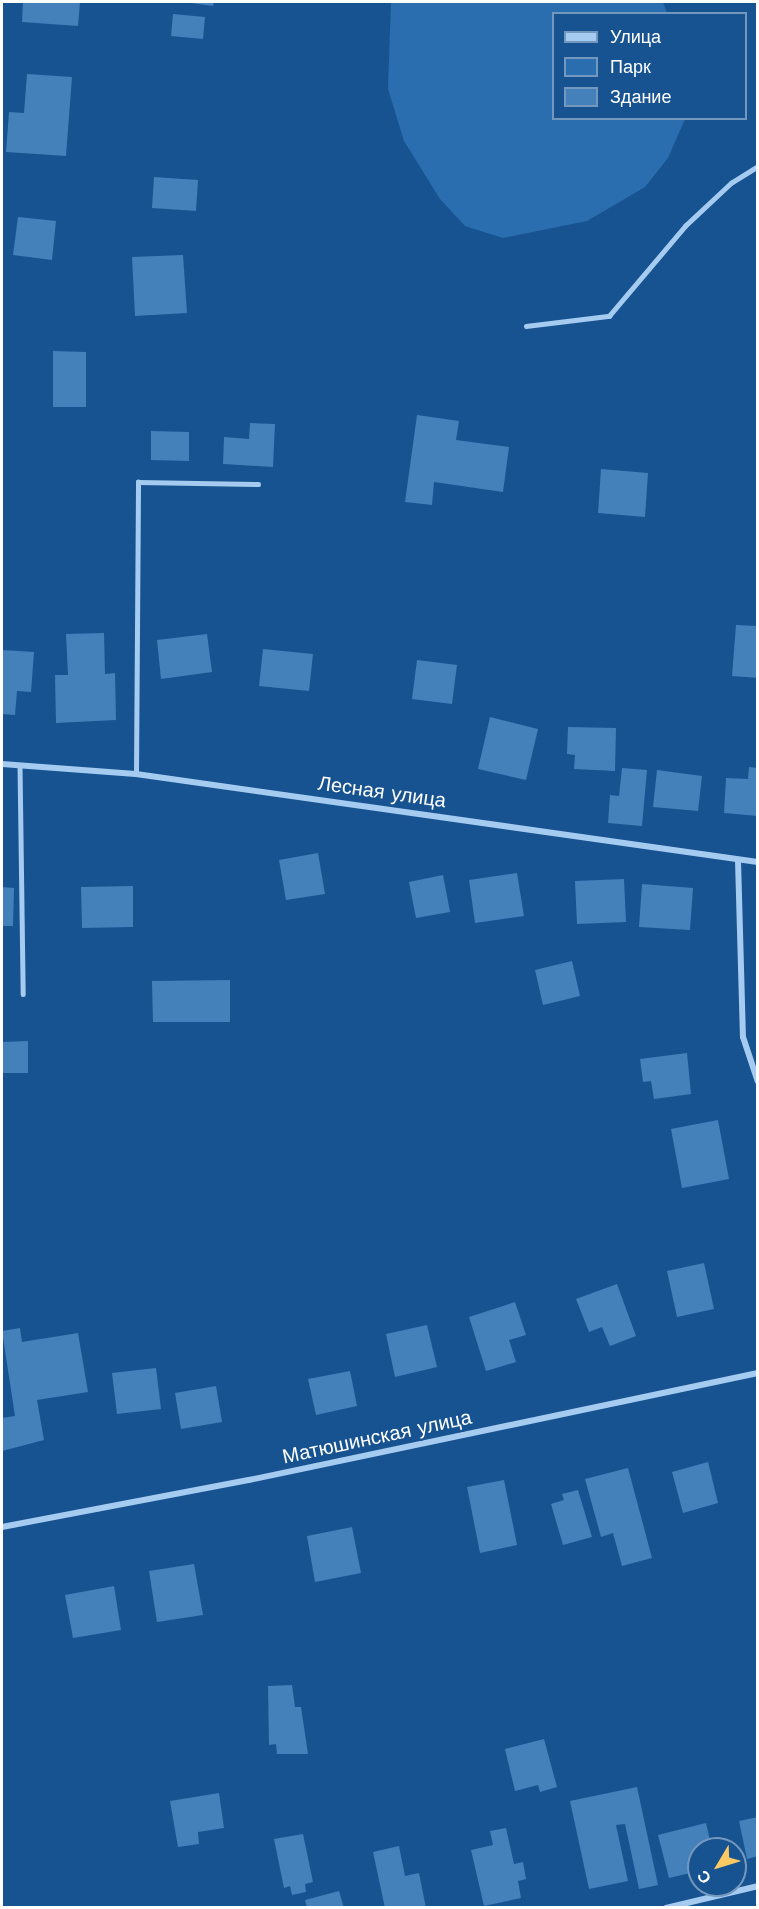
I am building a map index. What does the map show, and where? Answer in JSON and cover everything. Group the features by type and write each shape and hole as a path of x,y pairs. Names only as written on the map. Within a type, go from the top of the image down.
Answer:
{"street":[{"name":"Лесная улица","path":"2,764 136,774 758,862"},
{"path":"738,860 744,1037 758,1082"},
{"name":"Матюшинская улица","path":"2,1527 272,1475 758,1373"},
{"path":"666,1908 758,1886"}],"lane":[{"path":"525,326 609,316 685,226 731,183 758,166"},
{"path":"136,774 138,482 258,484"},
{"path":"20,765 23,994"}],"green space":[{"path":"391,2 663,2 667,12 552,12 552,120 685,120 668,158 645,187 587,221 503,238 465,226 440,199 404,141 388,89"}],"building":[{"path":"23,2 80,2 78,26 22,22"},
{"path":"184,2 214,2 213,6"},
{"path":"173,14 205,17 203,39 171,36"},
{"path":"27,74 72,77 66,156 6,152 9,112 24,113"},
{"path":"154,177 198,180 196,211 152,208"},
{"path":"18,217 56,221 52,260 13,255"},
{"path":"183,255 187,313 135,316 132,257"},
{"path":"53,351 86,352 86,407 53,407"},
{"path":"417,415 459,421 456,440 509,447 503,492 434,482 432,505 405,502"},
{"path":"250,423 275,424 273,467 223,464 224,437 249,439"},
{"path":"151,431 189,432 189,461 151,460"},
{"path":"601,469 648,473 645,517 598,513"},
{"path":"736,625 758,626 758,678 732,676"},
{"path":"104,633 105,674 115,673 116,720 56,723 55,675 68,675 66,634"},
{"path":"207,634 212,672 161,679 157,640"},
{"path":"263,649 313,654 309,691 259,686"},
{"path":"2,650 34,652 31,692 17,691 15,715 2,714"},
{"path":"417,660 457,665 452,704 412,699"},
{"path":"490,717 538,729 526,780 478,769"},
{"path":"568,727 616,728 615,771 574,769 575,755 567,754"},
{"path":"749,767 758,768 758,816 724,813 726,778 748,779"},
{"path":"622,768 647,770 642,826 608,823 610,795 619,796"},
{"path":"657,770 702,776 698,811 653,807"},
{"path":"318,853 325,894 286,900 279,860"},
{"path":"517,873 524,916 475,923 469,880"},
{"path":"443,875 450,912 416,918 409,882"},
{"path":"624,879 626,922 577,924 575,881"},
{"path":"642,884 693,888 690,930 639,927"},
{"path":"133,886 133,927 82,928 81,887"},
{"path":"2,887 14,888 13,926 2,926"},
{"path":"572,961 580,996 543,1005 535,970"},
{"path":"230,980 230,1022 153,1022 152,981"},
{"path":"28,1041 28,1073 2,1073 2,1042"},
{"path":"687,1053 691,1094 654,1099 651,1081 643,1082 640,1059"},
{"path":"718,1120 729,1179 682,1188 671,1129"},
{"path":"704,1263 714,1309 677,1317 667,1271"},
{"path":"617,1284 636,1336 610,1346 602,1327 589,1332 576,1299"},
{"path":"515,1302 526,1335 509,1340 516,1362 486,1371 469,1317"},
{"path":"427,1325 437,1367 395,1377 386,1334"},
{"path":"20,1328 22,1342 78,1333 88,1392 37,1400 44,1440 2,1451 2,1418 15,1416 2,1331"},
{"path":"156,1368 161,1409 117,1414 112,1373"},
{"path":"350,1371 357,1406 316,1415 308,1379"},
{"path":"216,1386 222,1422 181,1429 175,1393"},
{"path":"708,1462 718,1503 683,1513 672,1472"},
{"path":"628,1468 652,1558 622,1566 613,1533 601,1537 585,1479"},
{"path":"504,1480 517,1545 480,1553 467,1487"},
{"path":"578,1490 592,1537 563,1545 551,1504 564,1500 562,1494"},
{"path":"352,1527 361,1573 315,1582 307,1536"},
{"path":"194,1564 203,1615 157,1622 149,1571"},
{"path":"114,1586 121,1630 73,1638 65,1595"},
{"path":"292,1685 295,1707 301,1707 308,1754 277,1754 276,1744 269,1745 268,1686"},
{"path":"544,1739 557,1787 540,1792 538,1785 515,1791 505,1749"},
{"path":"637,1787 658,1885 639,1889 625,1824 616,1825 628,1881 589,1889 570,1801"},
{"path":"219,1793 224,1828 198,1832 199,1844 178,1847 170,1801"},
{"path":"758,1817 758,1856 747,1859 747,1837 742,1837 739,1821"},
{"path":"706,1823 709,1837 687,1837 687,1874 669,1878 658,1835"},
{"path":"506,1828 514,1864 523,1862 526,1879 518,1881 521,1898 484,1906 471,1850 493,1845 490,1831"},
{"path":"303,1834 313,1882 305,1884 306,1892 292,1895 290,1886 284,1888 274,1839"},
{"path":"399,1846 405,1876 419,1873 426,1908 385,1908 373,1852"},
{"path":"339,1891 344,1908 307,1908 305,1900"}]}
